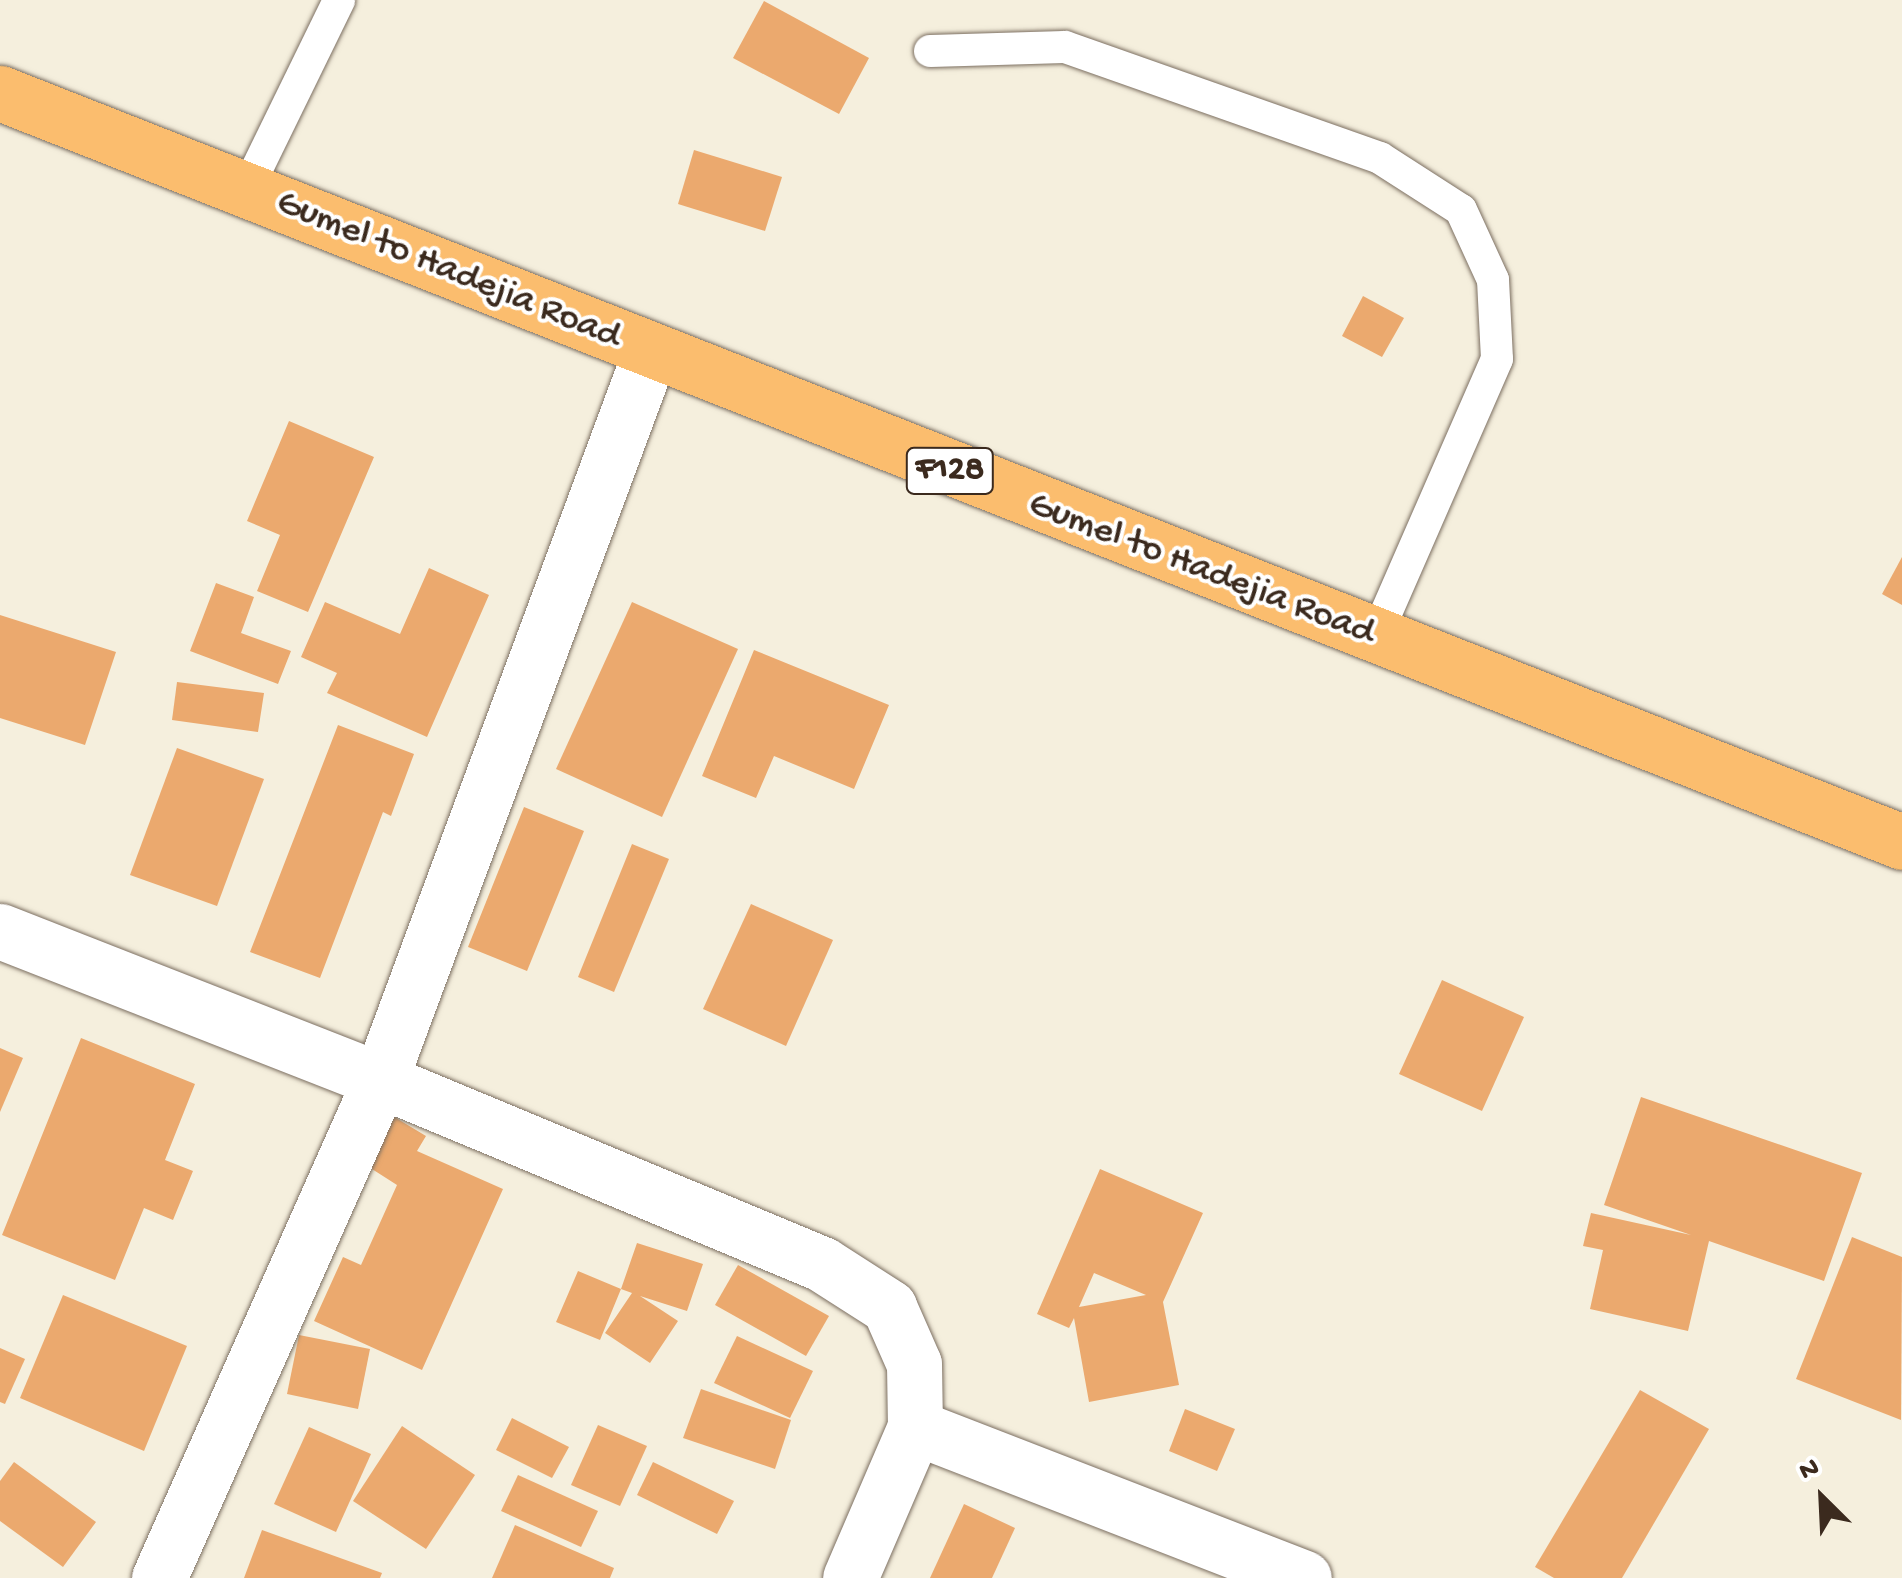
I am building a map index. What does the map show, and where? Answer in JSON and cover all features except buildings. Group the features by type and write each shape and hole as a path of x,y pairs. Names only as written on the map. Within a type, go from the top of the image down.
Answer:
{"main road":[{"name":"Gumel to Hadejia Road","path":"0,93 650,353 1902,842"}],"street":[{"path":"159,1578 380,1080 650,353"},
{"path":"0,932 380,1080 822,1264 889,1307 914,1364 916,1427 850,1578"},
{"path":"916,1427 1304,1578"}],"lane":[{"path":"247,189 338,0"},
{"path":"930,51 1065,47 1380,158 1461,210 1493,280 1497,358 1375,638"}]}
